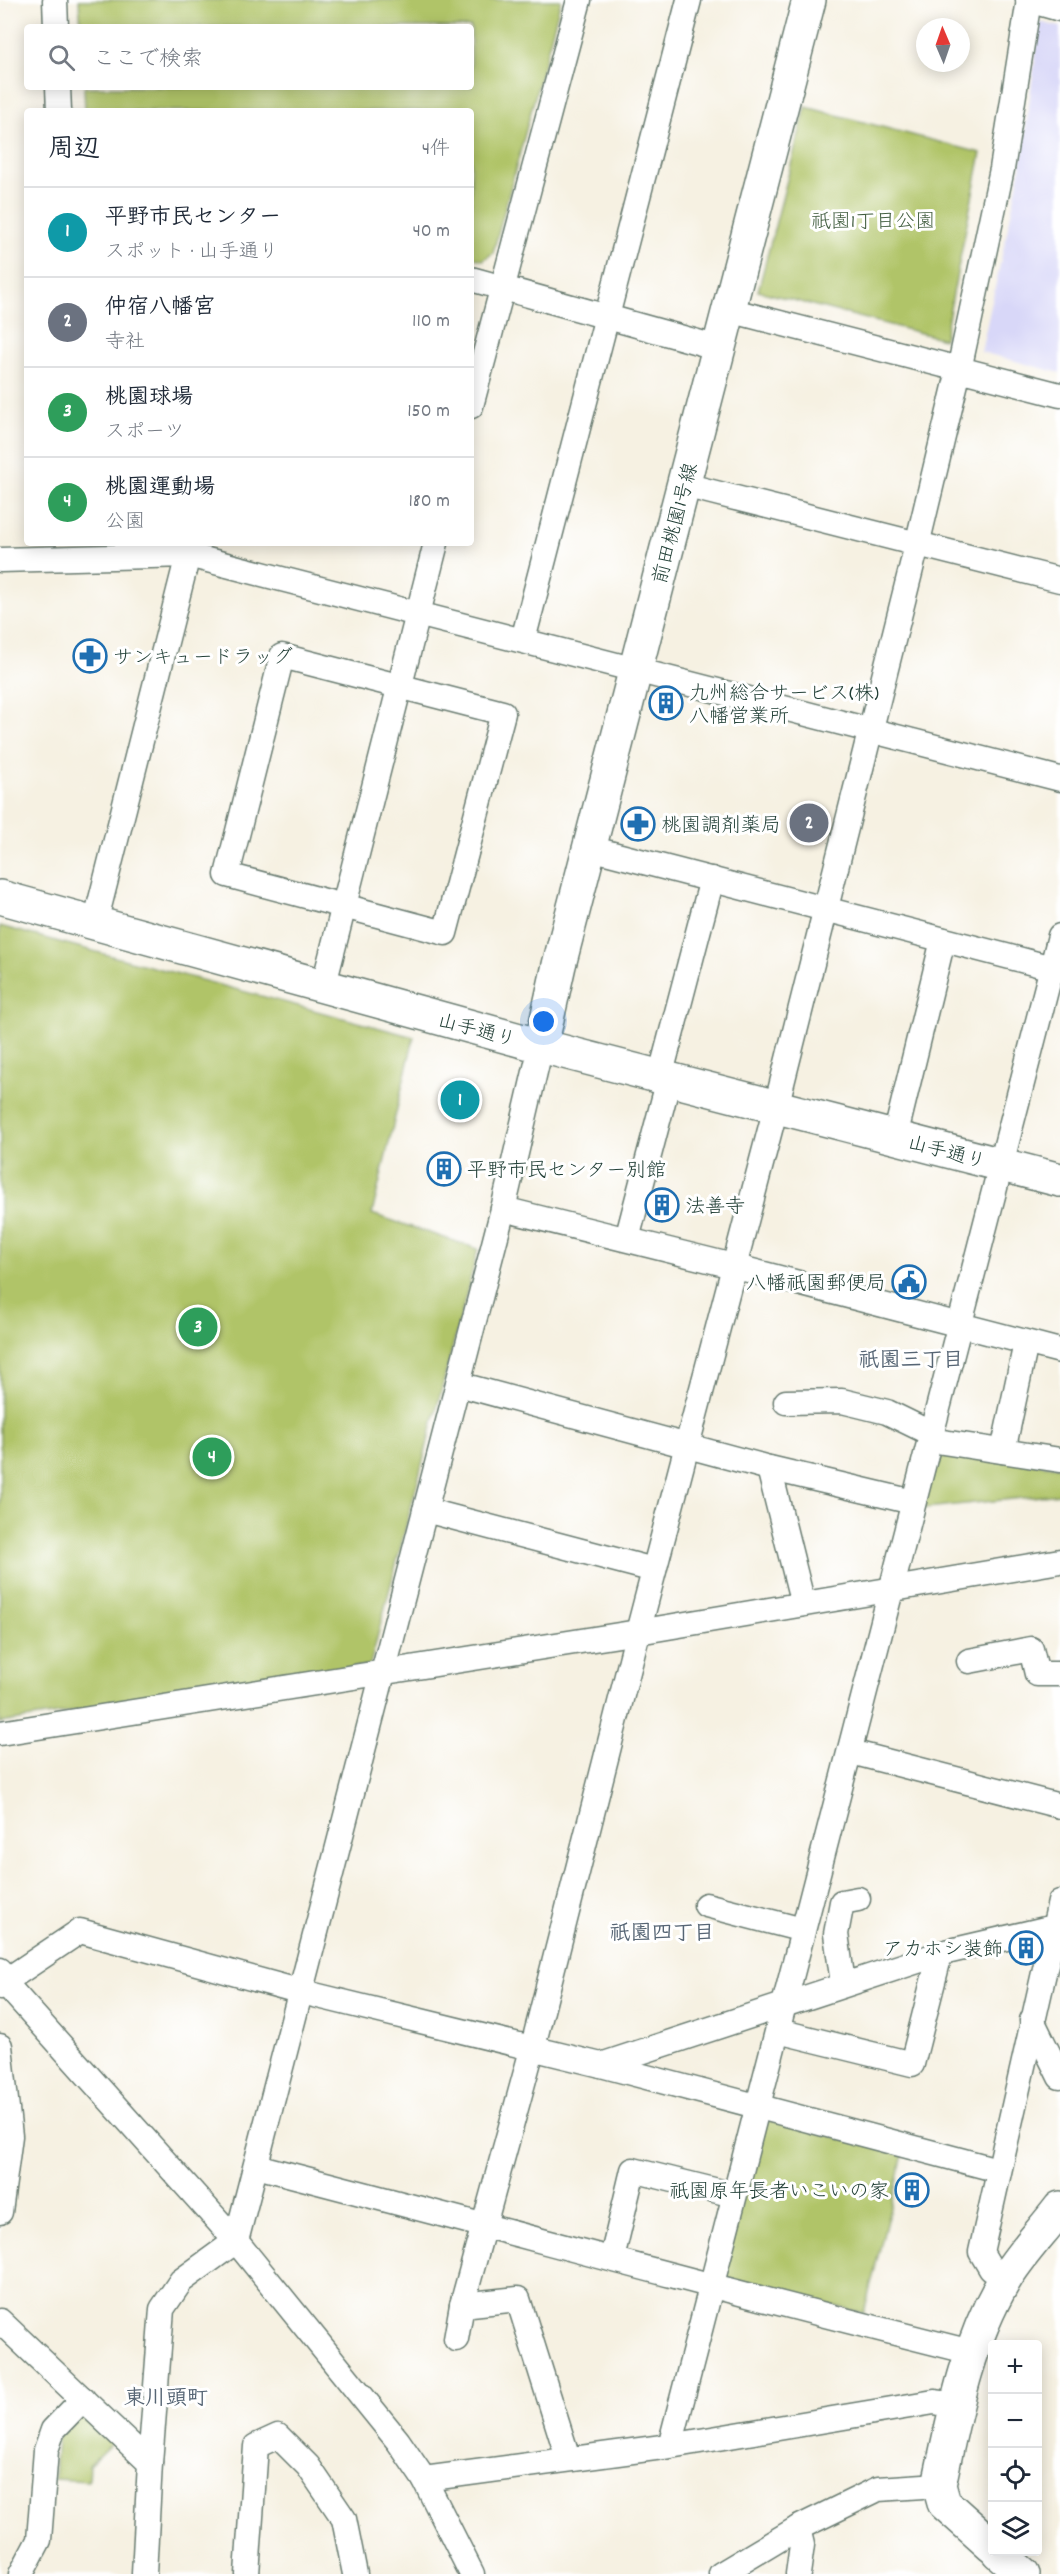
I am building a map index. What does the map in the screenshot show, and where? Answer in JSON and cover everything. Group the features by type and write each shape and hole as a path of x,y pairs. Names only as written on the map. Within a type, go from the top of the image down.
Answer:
{"street":[{"path":"55,0 56,24"},
{"path":"474,394 579,0"},
{"path":"523,640 690,0"},
{"name":"前田桃園1号線","path":"541,1046 809,0"},
{"path":"456,2339 462,2305 532,2050 654,1570 776,1107 868,731 917,545 959,370 1002,169 1029,0 1060,9"},
{"path":"58,90 59,108"},
{"path":"474,280 719,348"},
{"path":"729,310 1060,395"},
{"path":"684,485 1060,580"},
{"path":"323,988 435,546"},
{"path":"0,560 72,550 188,555 1060,779"},
{"path":"95,922 188,555"},
{"path":"282,656 504,713 445,933 343,906 227,875 282,656"},
{"path":"590,848 1056,969"},
{"path":"627,1239 712,879"},
{"name":"山手通り","path":"0,897 323,988 1060,1180"},
{"path":"669,2446 851,1752 890,1589 1000,1165 1056,969 1060,936"},
{"path":"895,1137 944,939"},
{"path":"144,2574 162,2309 181,2281 236,2241 503,1209 541,1046"},
{"path":"503,1209 733,1266 1060,1352"},
{"path":"1003,1451 1026,1342"},
{"path":"458,1384 768,1468 913,1502"},
{"path":"786,1402 842,1401 887,1412 931,1437 1060,1460"},
{"path":"768,1468 803,1604"},
{"path":"425,1510 654,1570"},
{"path":"0,1733 638,1632 1060,1561"},
{"path":"969,1661 1031,1649 1036,1674 1060,1674"},
{"path":"851,1752 1060,1806"},
{"path":"843,1983 836,1934 842,1902 858,1899"},
{"path":"1005,2279 991,2270 981,2252 1060,1902"},
{"path":"706,1905 803,1930"},
{"path":"601,2065 843,1983 940,1954 1054,1926"},
{"path":"472,2574 424,2479 398,2441 236,2241 1,1978 80,1931 302,1992 601,2065 757,2109 998,2170"},
{"path":"778,2031 912,2064 940,1954"},
{"path":"1032,2020 1060,2077"},
{"path":"0,2046 10,2136 0,2212"},
{"path":"256,2166 483,2227 612,2258 710,2287 971,2352"},
{"path":"612,2258 633,2170 734,2195"},
{"path":"1004,2561 944,2503 939,2485 971,2352 1005,2279 1060,2208"},
{"path":"462,2305 518,2300 568,2458"},
{"path":"0,2321 150,2463"},
{"path":"21,2574 39,2540 46,2450 53,2430 83,2399"},
{"path":"424,2479 669,2446 934,2402 957,2405"},
{"path":"247,2574 256,2446 278,2436 308,2466 344,2520 355,2574"},
{"path":"721,2574 798,2528 878,2489 939,2485"},
{"path":"798,2528 802,2545 798,2574"}],"shaded area":[{"path":"1040,22 1060,27 1060,373 981,352 1020,172"}],"green space":[{"path":"79,0 561,0 493,253 483,260 474,258 474,108 85,108 84,90 474,90 474,24 81,24"},
{"name":"祇園1丁目公園","path":"806,107 981,153 944,339 758,291"},
{"path":"0,926 414,1037 372,1214 478,1249 370,1665 0,1723"},
{"path":"934,1449 1060,1467 1060,1494 917,1509"},
{"path":"771,2120 903,2155 864,2313 729,2280 723,2270 760,2125"},
{"path":"85,2412 115,2440 89,2465 88,2481 54,2479 57,2437"}],"place":[{"name":"サンキュードラッグ","path":"90,656"},
{"name":"九州総合サービス(株) 八幡営業所","path":"666,703"},
{"name":"仲宿八幡宮","path":"809,823"},
{"name":"桃園調剤薬局","path":"638,824"},
{"name":"平野市民センター","path":"460,1100"},
{"name":"平野市民センター別館","path":"444,1169"},
{"name":"法善寺","path":"662,1205"},
{"name":"八幡祇園郵便局","path":"909,1282"},
{"name":"桃園球場","path":"198,1327"},
{"name":"桃園運動場","path":"212,1457"},
{"name":"アカホシ装飾","path":"1026,1948"},
{"name":"祇園原年長者いこいの家","path":"912,2190"}],"district":[{"name":"祇園三丁目","path":"911,1359"},
{"name":"祇園四丁目","path":"662,1932"},
{"name":"東川頭町","path":"166,2397"}]}
